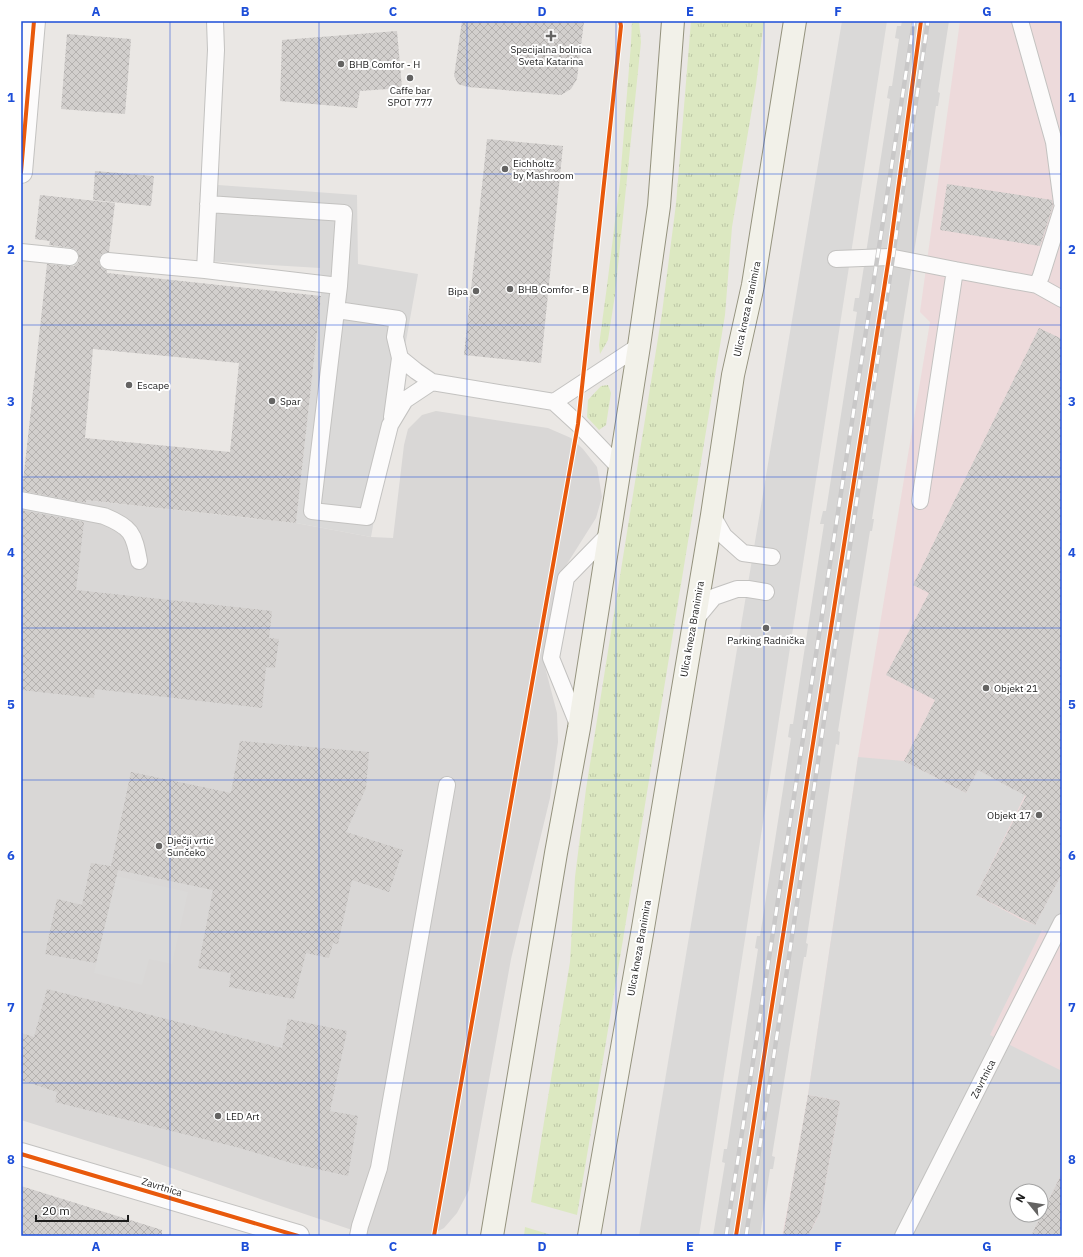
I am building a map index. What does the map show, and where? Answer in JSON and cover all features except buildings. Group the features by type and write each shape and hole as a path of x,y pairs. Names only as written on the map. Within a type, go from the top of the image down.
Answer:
{"main road":[{"path":"492,1236 556,853 579,728 639,346 659,206 673,21"},
{"name":"Ulica kneza Branimira","path":"589,1236 643,928 712,514 733,375 753,285 795,21"}],"street":[{"path":"21,172 34,21"},
{"name":"Zavrtnica","path":"21,1154 298,1236"}],"lane":[{"path":"205,270 216,50 215,21"},
{"path":"1020,21 1054,142 1062,203"},
{"path":"208,204 344,213 337,310 312,511 366,517 390,425 400,358 395,337 398,319 337,310"},
{"path":"1037,285 1062,209"},
{"path":"21,252 70,258"},
{"path":"836,259 890,257 1037,285 1062,299"},
{"path":"108,261 205,270 339,286"},
{"path":"920,501 955,270"},
{"path":"554,402 639,346"},
{"path":"400,358 432,382 554,402 620,467"},
{"path":"390,425 406,400 432,382"},
{"path":"21,500 104,516 116,521 128,529 132,535 139,561"},
{"path":"712,514 724,536 743,553 772,557"},
{"path":"579,728 551,658 566,578 609,534"},
{"path":"694,621 714,597 737,589 766,592"},
{"path":"358,1236 379,1168 447,785"},
{"name":"Zavrtnica","path":"904,1236 1062,922"}],"shaded area":[{"name":"Parking Radnička","path":"842,21 887,21 699,1236 639,1236"},
{"path":"960,21 1062,21 1062,1236 782,1236 808,1095 858,757 930,322 920,312"},
{"path":"218,185 357,195 358,264 418,274 371,537 296,523 321,296 320,268 206,261"},
{"path":"436,411 548,428 571,438 583,449 597,467 602,497 596,518 560,575 545,667 557,713 558,742 550,798 511,959 469,1190 457,1213 444,1228 429,1236 375,1236 367,1235 151,1161 21,1120 21,493 296,523 371,537 393,538 404,445 408,429 422,415"},
{"path":"858,757 904,761 966,793 978,770 1025,795 976,895 1022,920 1035,925 1062,873 1062,940 1042,930 990,1035 1062,1071 1062,1173 1049,1199 1049,1183 1009,1183 1009,1223 1037,1223 1031,1236 808,1236 817,1219 821,1207 840,1101 808,1095"},
{"path":"116,876 188,892 172,964 149,959 142,985 94,973"}],"green space":[{"path":"632,21 639,21 641,42 615,295 608,340 600,354 599,345 620,181"},
{"path":"691,21 764,21 756,85 732,227 725,315 577,1215 531,1202 570,962 575,877 586,789 662,313 676,204"},
{"path":"608,385 611,393 606,425 599,430 587,417 588,400 601,386"},
{"path":"525,1227 555,1236 524,1236"}],"pier":[{"path":"902,21 949,21 938,92 940,93 938,106 936,106 872,519 874,519 872,531 870,531 838,731 840,732 839,745 836,744 806,943 808,944 806,957 804,957 772,1156 775,1157 773,1169 770,1169 760,1236 713,1236 725,1163 722,1162 724,1149 727,1149 758,949 755,948 757,936 760,936 791,738 788,737 790,724 793,724 824,524 820,524 823,511 826,511 857,312 853,311 855,298 859,298 890,99 887,98 889,86 892,86 899,39 895,38 897,26 901,26"}],"railway":[{"path":"726,1236 914,21"},
{"path":"746,1236 928,21"}],"cycle path":[{"path":"21,172 34,21"},
{"path":"434,1236 578,424 621,26 620,21"},
{"path":"736,1236 889,257 921,21"},
{"path":"21,1154 298,1236"}],"place":[{"name":"Specijalna bolnica Sveta Katarina","path":"551,36"},
{"name":"BHB Comfor - H","path":"341,64"},
{"name":"Caffe bar SPOT 777","path":"410,78"},
{"name":"Eichholtz by Mashroom","path":"505,169"},
{"name":"BHB Comfor - B","path":"510,289"},
{"name":"Bipa","path":"476,291"},
{"name":"Escape","path":"129,385"},
{"name":"Spar","path":"272,401"},
{"name":"Parking Radnička","path":"766,628"},
{"name":"Objekt 21","path":"986,688"},
{"name":"Objekt 17","path":"1039,815"},
{"name":"Dječji vrtić Sunčeko","path":"159,846"},
{"name":"LED Art","path":"218,1116"}]}
